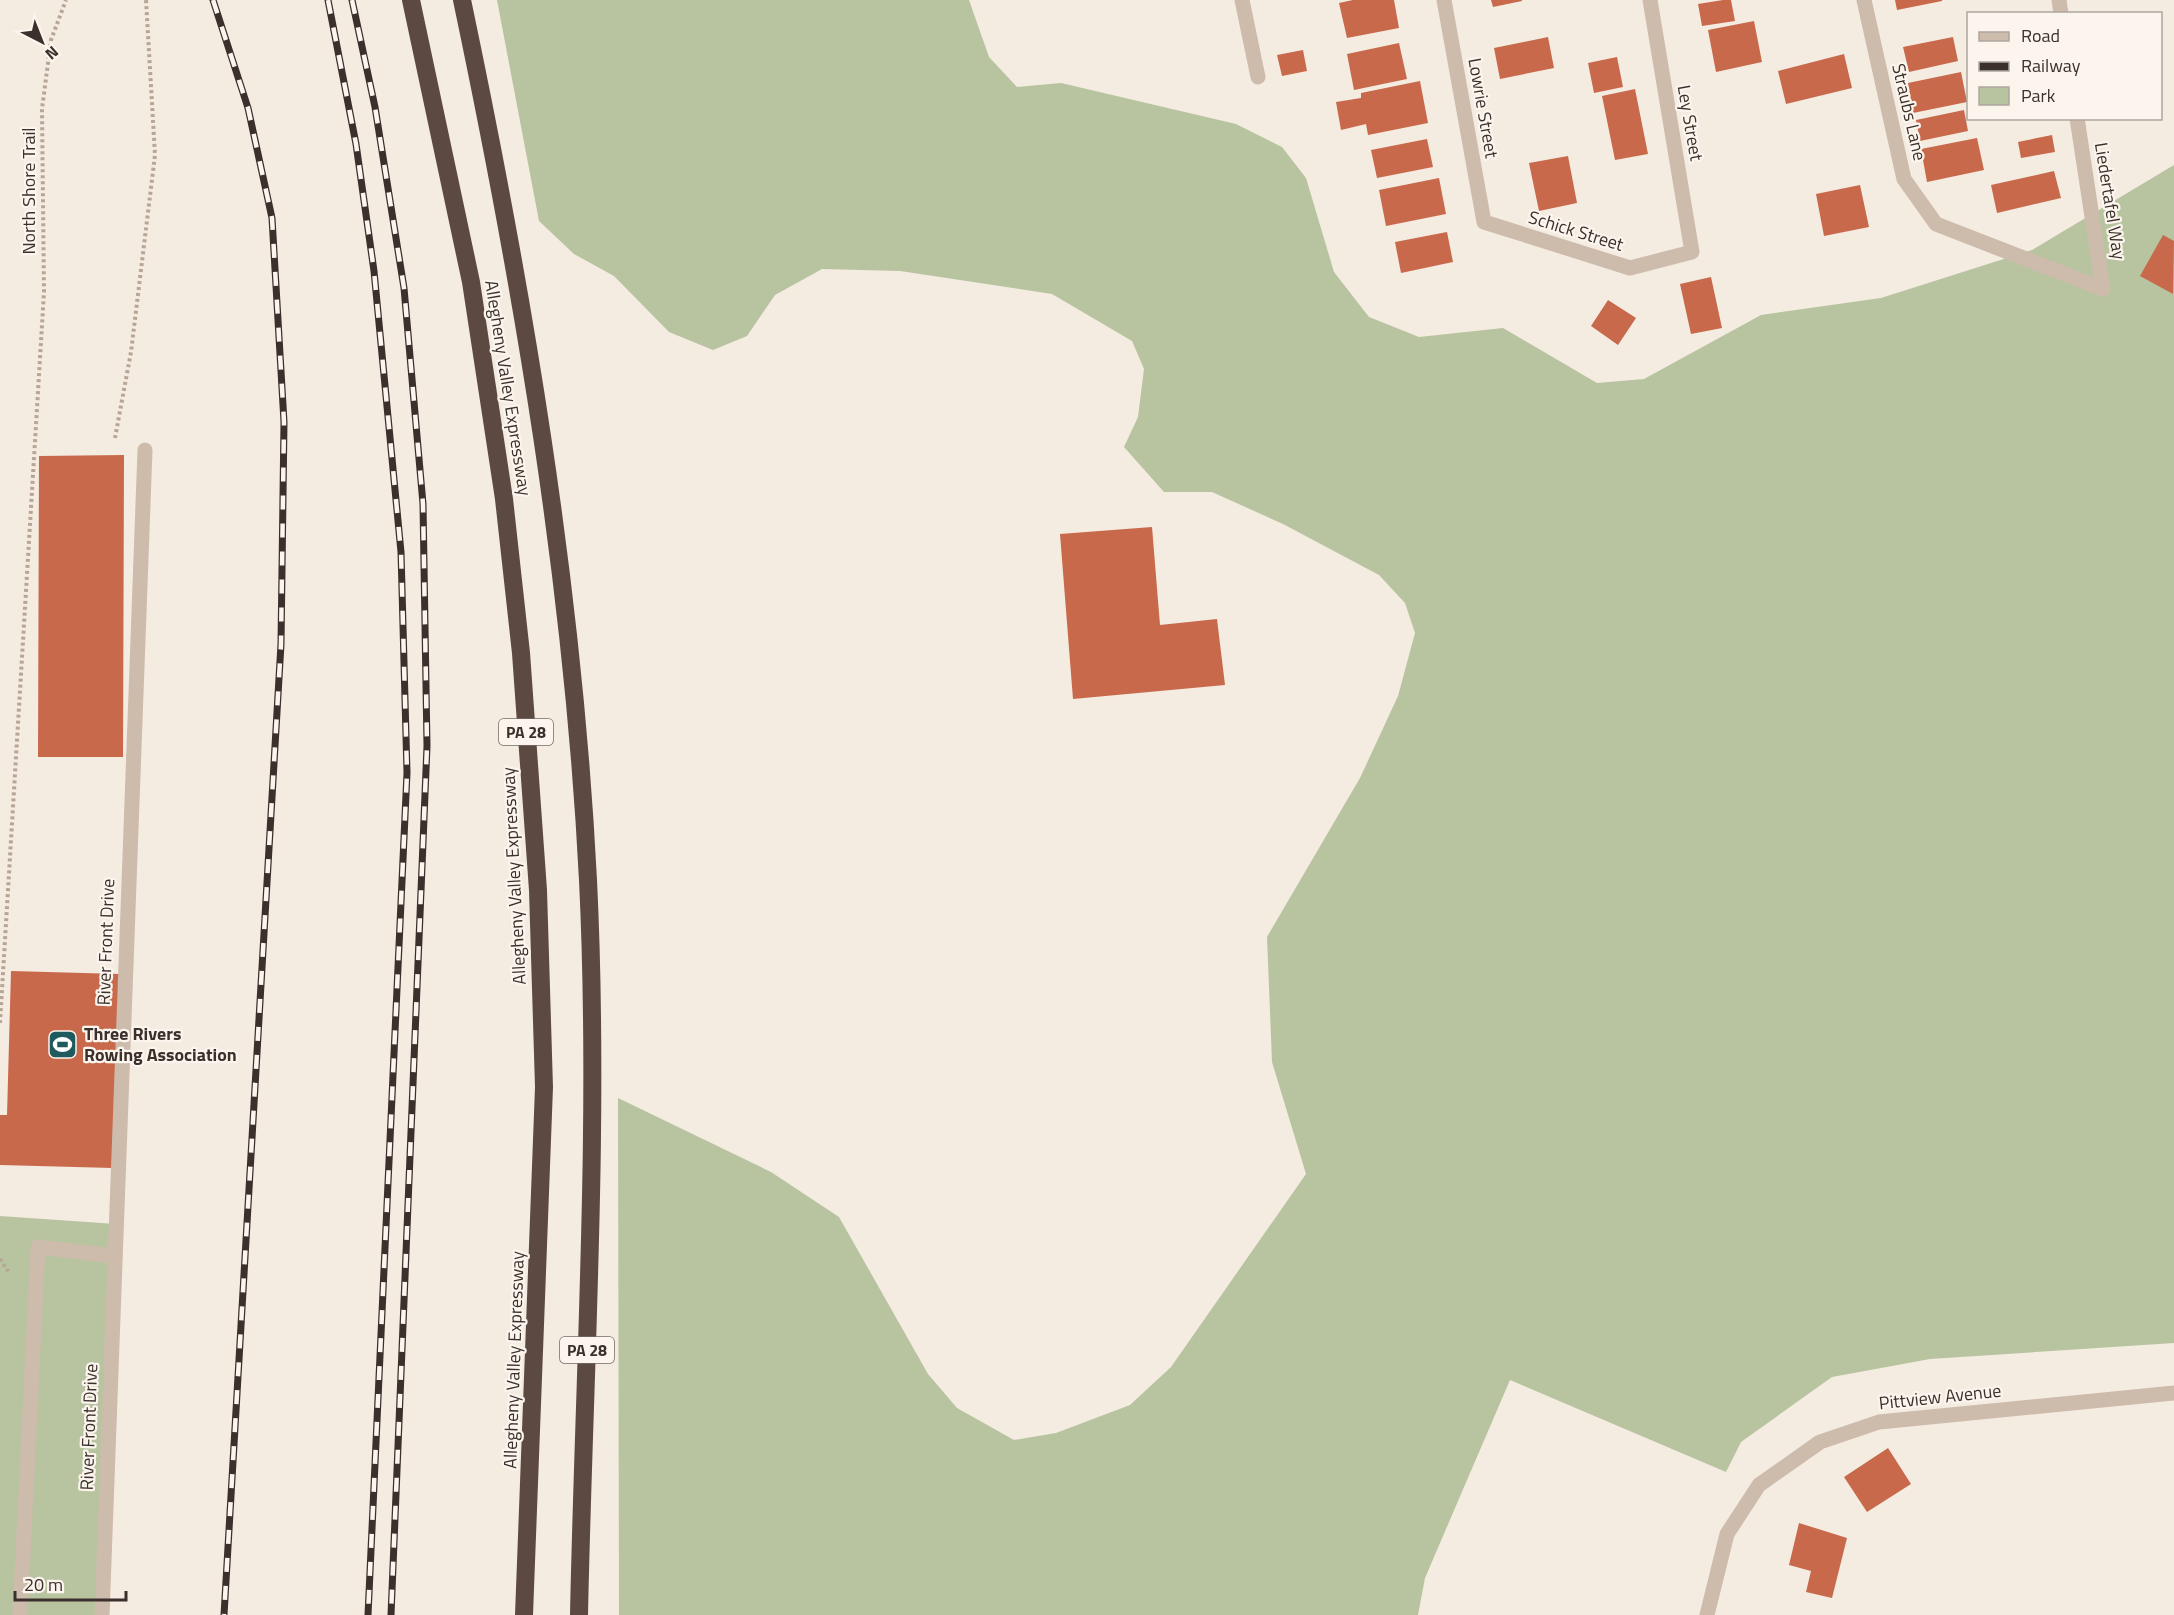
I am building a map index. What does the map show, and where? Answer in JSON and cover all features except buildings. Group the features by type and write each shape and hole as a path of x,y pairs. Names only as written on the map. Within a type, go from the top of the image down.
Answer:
{"highway":[{"name":"Allegheny Valley Expressway","path":"411,0 471,282 504,499 521,653 536,866 544,1088 524,1615"},
{"name":"Allegheny Valley Expressway","path":"462,0 503,196 534,378 567,625 588,880 591,1084 588,1339 579,1615"}],"street":[{"path":"1242,0 1258,77"},
{"name":"Lowrie Street","path":"1444,0 1484,222"},
{"name":"Ley Street","path":"1650,0 1692,252"},
{"name":"Straubs Lane","path":"1863,0 1904,179 1936,224 2103,289"},
{"name":"Liedertafel Way","path":"2078,120 2103,289"},
{"name":"Schick Street","path":"1484,222 1630,268 1692,252"},
{"name":"River Front Drive","path":"102,1615 145,450"},
{"path":"20,1615 38,1247 115,1256"},
{"name":"Pittview Avenue","path":"1707,1615 1727,1534 1759,1485 1820,1442 1879,1422 2174,1393"}],"path":[{"name":"North Shore Trail","path":"0,1023 44,292 42,110 51,40 66,0"},
{"path":"114,438 131,352 155,155 146,0"}],"green space":[{"path":"497,0 969,0 989,57 1017,87 1061,83 1236,124 1282,147 1306,178 1334,272 1369,317 1419,337 1503,328 1597,383 1644,379 1761,315 1881,298 2032,250 2174,165 2174,1343 1930,1359 1832,1377 1741,1442 1726,1472 1510,1380 1425,1578 1418,1615 619,1615 618,1098 771,1172 839,1217 928,1374 957,1408 1014,1440 1056,1433 1130,1405 1171,1367 1306,1174 1272,1062 1267,937 1360,778 1398,696 1415,633 1405,603 1379,575 1283,524 1212,492 1164,492 1124,447 1138,417 1144,369 1132,341 1052,294 900,271 822,269 775,295 747,336 713,350 669,332 614,276 574,254 539,221"},
{"path":"0,1216 116,1224 109,1615 0,1615"}],"railway":[{"path":"213,0 248,108 272,218 284,422 281,644 224,1615"},
{"path":"328,0 356,144 374,271 401,552 407,773 368,1615"},
{"path":"352,0 375,107 404,288 423,504 427,746 391,1615"}],"place":[{"name":"Three Rivers Rowing Association","path":"63,1044"}]}
